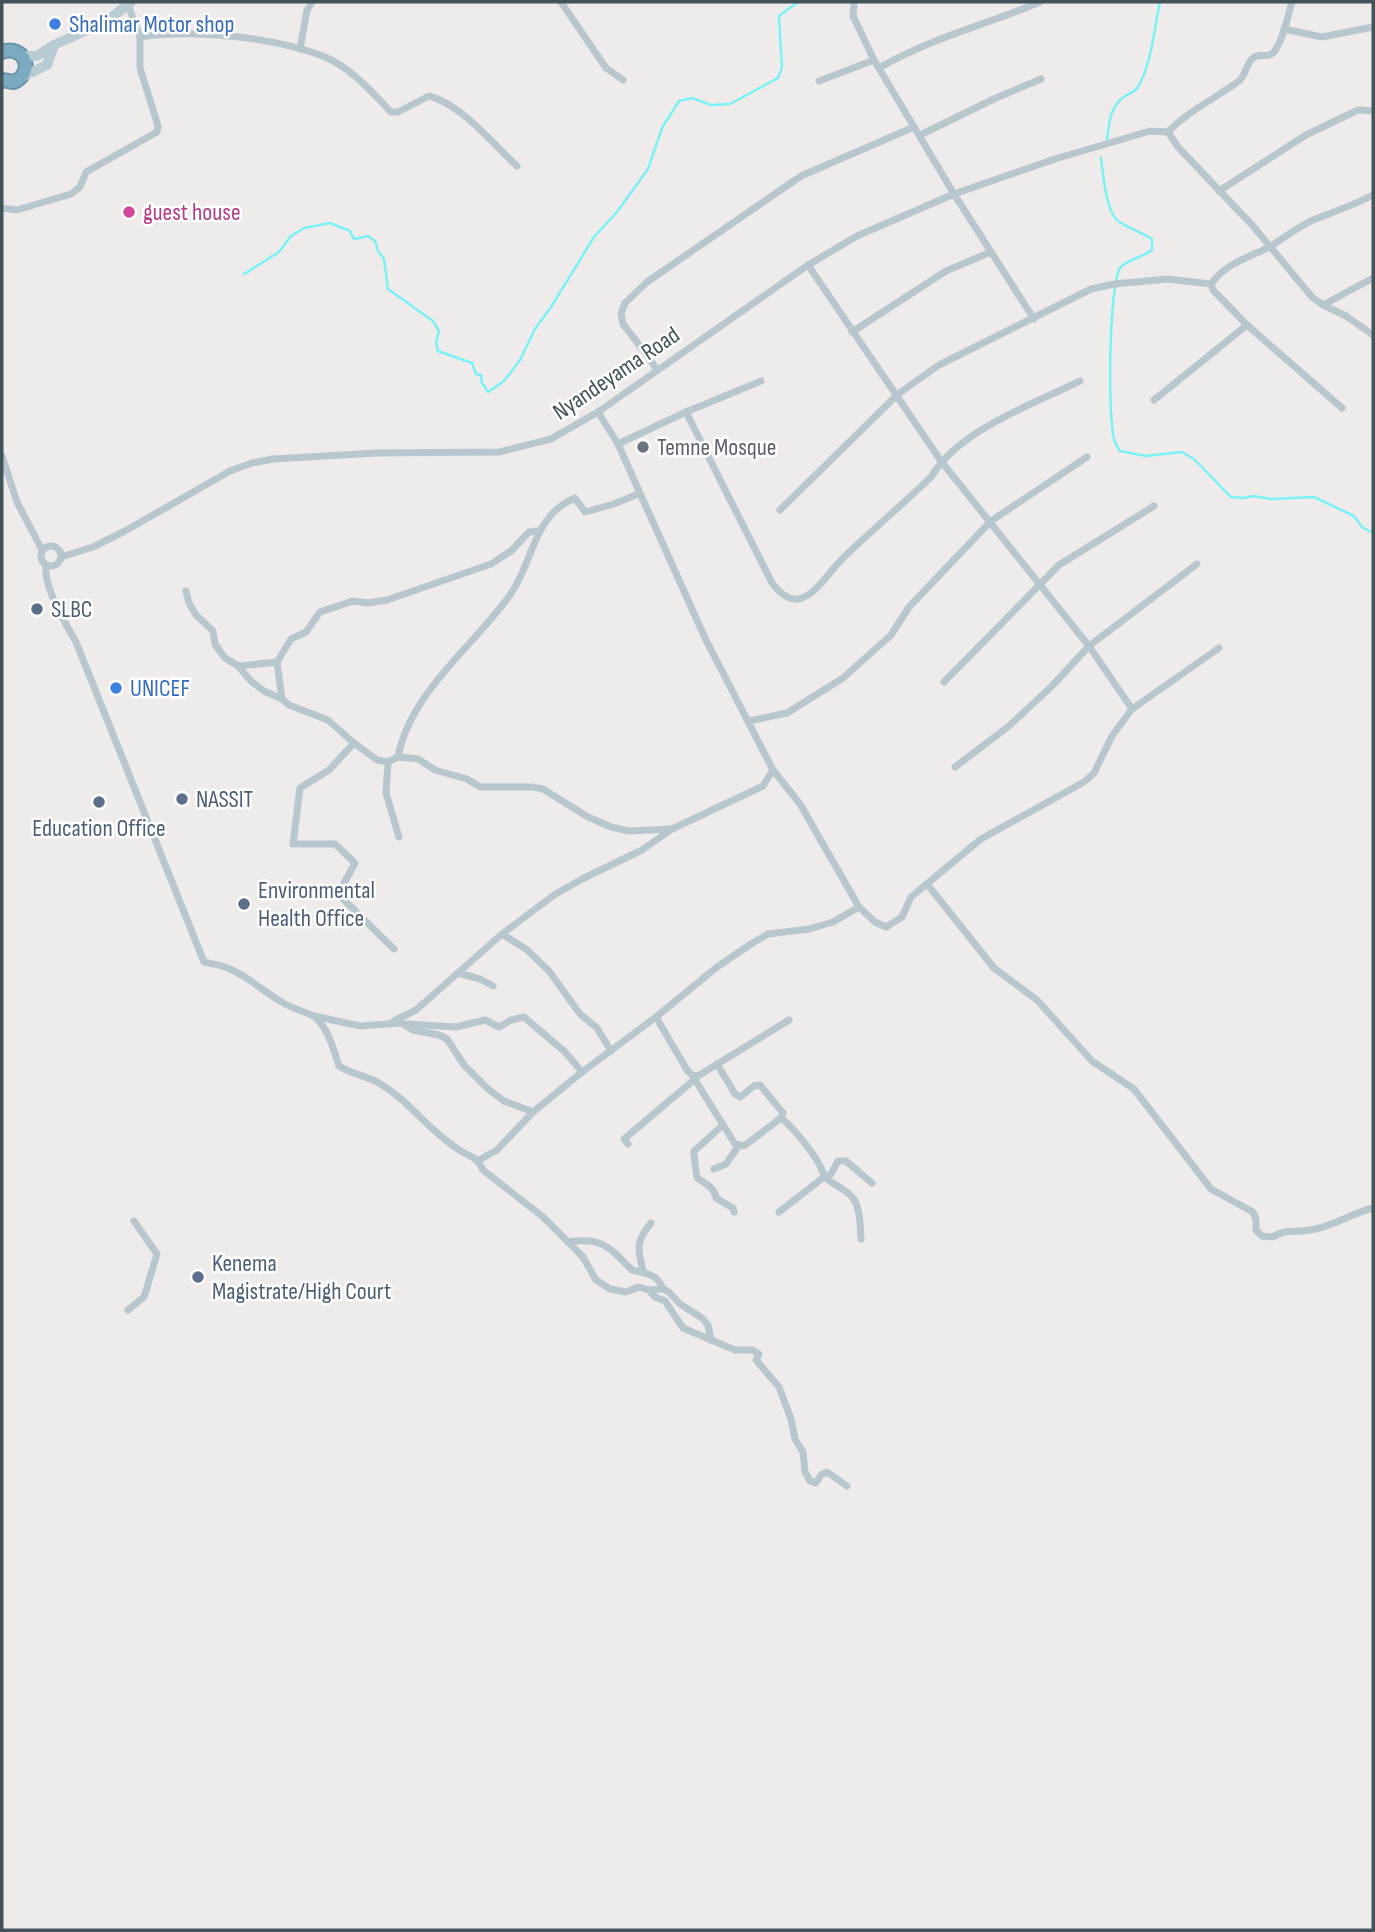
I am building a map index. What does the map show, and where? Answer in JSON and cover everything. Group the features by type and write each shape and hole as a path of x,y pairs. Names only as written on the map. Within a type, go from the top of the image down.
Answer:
{"highway":[{"path":"2,40 20,53 26,69 24,76 15,82 4,83"},
{"path":"2,52 9,49 20,53"}],"street":[{"path":"300,49 307,9 312,2"},
{"path":"561,2 606,68 623,80"},
{"path":"854,2 853,16 876,64 954,194 1034,319"},
{"path":"819,81 876,64 1040,2"},
{"path":"1292,2 1273,53 1252,58 1242,78 1181,119 1168,132 1178,147 1270,246 1312,297 1373,335"},
{"path":"2,208 17,211 71,194 80,187 86,172 157,132 158,125 140,68 140,37 129,4 107,21 54,45 37,56 20,53"},
{"path":"1284,29 1322,37 1366,26 1373,27"},
{"path":"140,37 158,34 240,37 300,49 327,58 351,73 391,112 398,112 429,96 443,99 517,166"},
{"path":"24,76 47,65 54,45"},
{"path":"920,135 1041,79"},
{"path":"1219,191 1306,135 1358,110 1373,111"},
{"path":"657,370 623,324 621,314 625,303 646,282 802,176 914,127"},
{"name":"Nyandeyama Road","path":"61,557 93,547 230,471 251,463 273,459 377,453 499,452 551,439 598,412 808,265 857,236 954,194 1055,159 1150,131 1168,132"},
{"path":"1211,284 1242,258 1270,246 1314,219 1343,210 1373,195"},
{"path":"852,332 946,271 991,252"},
{"path":"808,265 941,461 1090,646 1132,709"},
{"path":"1323,305 1373,278"},
{"path":"780,510 896,396 939,365 1091,289 1167,279 1211,284"},
{"path":"1211,284 1213,290 1247,326 1342,408"},
{"path":"1154,400 1247,326"},
{"path":"618,444 761,380"},
{"path":"686,412 772,583 779,593 798,599 812,592 842,559 931,477 941,461 968,439 1080,381"},
{"path":"598,412 618,444 705,638 773,770 800,804 859,907 875,922 886,927 902,917 911,897 981,839 1084,782 1094,773 1112,736 1132,709 1219,648"},
{"path":"2,456 17,502 42,550 41,558 46,565 44,574 96,692 204,962 228,967 296,1011 359,1026 401,1023 456,1027 485,1020 499,1027 524,1017 565,1052 582,1072"},
{"path":"749,721 787,713 843,678 891,635 909,607 990,521 1087,457"},
{"path":"398,757 401,739 428,693 466,646 496,615 520,580 538,531 565,502 575,498 585,512 639,494"},
{"path":"944,682 1059,565 1154,506"},
{"path":"282,699 277,662 291,639 306,632 320,612 353,601 368,603 387,600 491,564 511,551 529,532 538,531"},
{"path":"42,550 48,545 56,547 61,557 57,564 46,565"},
{"path":"955,767 1009,726 1090,646 1198,564"},
{"path":"187,591 189,603 196,615 213,631 215,644 224,657 251,681 289,705 328,720 377,760 388,762 398,757 418,759 435,770 467,779 480,787 543,789 588,817 611,827 629,831 672,829"},
{"path":"238,667 277,662"},
{"path":"354,743 329,770 300,788 293,844 335,844 355,863 342,887 342,898 394,949"},
{"path":"388,762 386,793 398,837"},
{"path":"388,1024 416,1010 502,934 554,895 642,850 672,829 763,786 773,770"},
{"path":"927,884 994,968 1037,1000 1092,1061 1134,1089 1211,1189 1253,1212 1256,1219 1255,1230 1262,1236 1273,1237 1289,1230 1309,1231 1373,1208"},
{"path":"479,1160 497,1150 533,1112 717,967 768,934 809,929 833,922 859,907"},
{"path":"502,934 526,949 549,971 580,1014 597,1028 611,1051"},
{"path":"471,962 477,978"},
{"path":"458,973 494,986"},
{"path":"313,1016 332,1045 339,1066 378,1082 397,1094 425,1123 454,1147 479,1160 484,1170 543,1217 583,1257 596,1280 610,1289 626,1292 639,1287 649,1290 663,1289"},
{"path":"656,1017 735,1144 744,1146 781,1118 783,1113 760,1085 754,1086 740,1097 735,1094 717,1064"},
{"path":"628,1144 624,1139 693,1078 789,1020"},
{"path":"401,1023 413,1030 447,1039 464,1065 488,1089 504,1101 533,1112"},
{"path":"781,1118 812,1155 824,1177 854,1200 860,1218 861,1239"},
{"path":"723,1125 694,1151 694,1157 697,1178 708,1185 716,1198 733,1208 734,1212"},
{"path":"714,1169 726,1164 739,1144"},
{"path":"779,1212 831,1174 838,1161 846,1161 872,1183"},
{"path":"128,1310 144,1297 157,1254 134,1222"},
{"path":"643,1271 638,1254 639,1243 642,1233 651,1223"},
{"path":"568,1242 591,1240 603,1243 632,1270 654,1276 663,1289 680,1304 702,1318 708,1325 711,1340"},
{"path":"649,1290 655,1297 665,1301 683,1328 735,1350 752,1350 759,1354 756,1360 779,1387 795,1439 803,1452 805,1472 810,1481 816,1483 821,1475 827,1472 847,1486"}],"waterway":[{"path":"244,274 279,252 291,236 304,228 330,223 350,231 354,239 368,236 375,241 384,259 388,289 433,321 439,331 436,342 438,351 472,363 488,392 504,381 520,360 535,329 594,237 617,212 648,169 662,128 679,101 692,98 711,105 730,104 778,78 782,68 779,16 798,2"},
{"path":"1107,140 1111,115 1116,105 1137,89 1143,77 1150,56 1160,2"},
{"path":"1101,158 1106,192 1114,216 1121,223 1152,239 1152,250 1122,265 1116,280 1111,325 1110,382 1112,429 1120,451 1146,456 1182,452 1194,459 1231,497 1314,497 1354,516 1362,527 1373,533"}],"place":[{"name":"Shalimar Motor shop","path":"55,24"},
{"name":"guest house","path":"129,212"},
{"name":"Temne Mosque","path":"643,447"},
{"name":"SLBC","path":"37,609"},
{"name":"UNICEF","path":"116,688"},
{"name":"NASSIT","path":"182,799"},
{"name":"Education Office","path":"99,802"},
{"name":"Environmental Health Office","path":"244,904"},
{"name":"Kenema Magistrate/High Court","path":"198,1277"}]}
